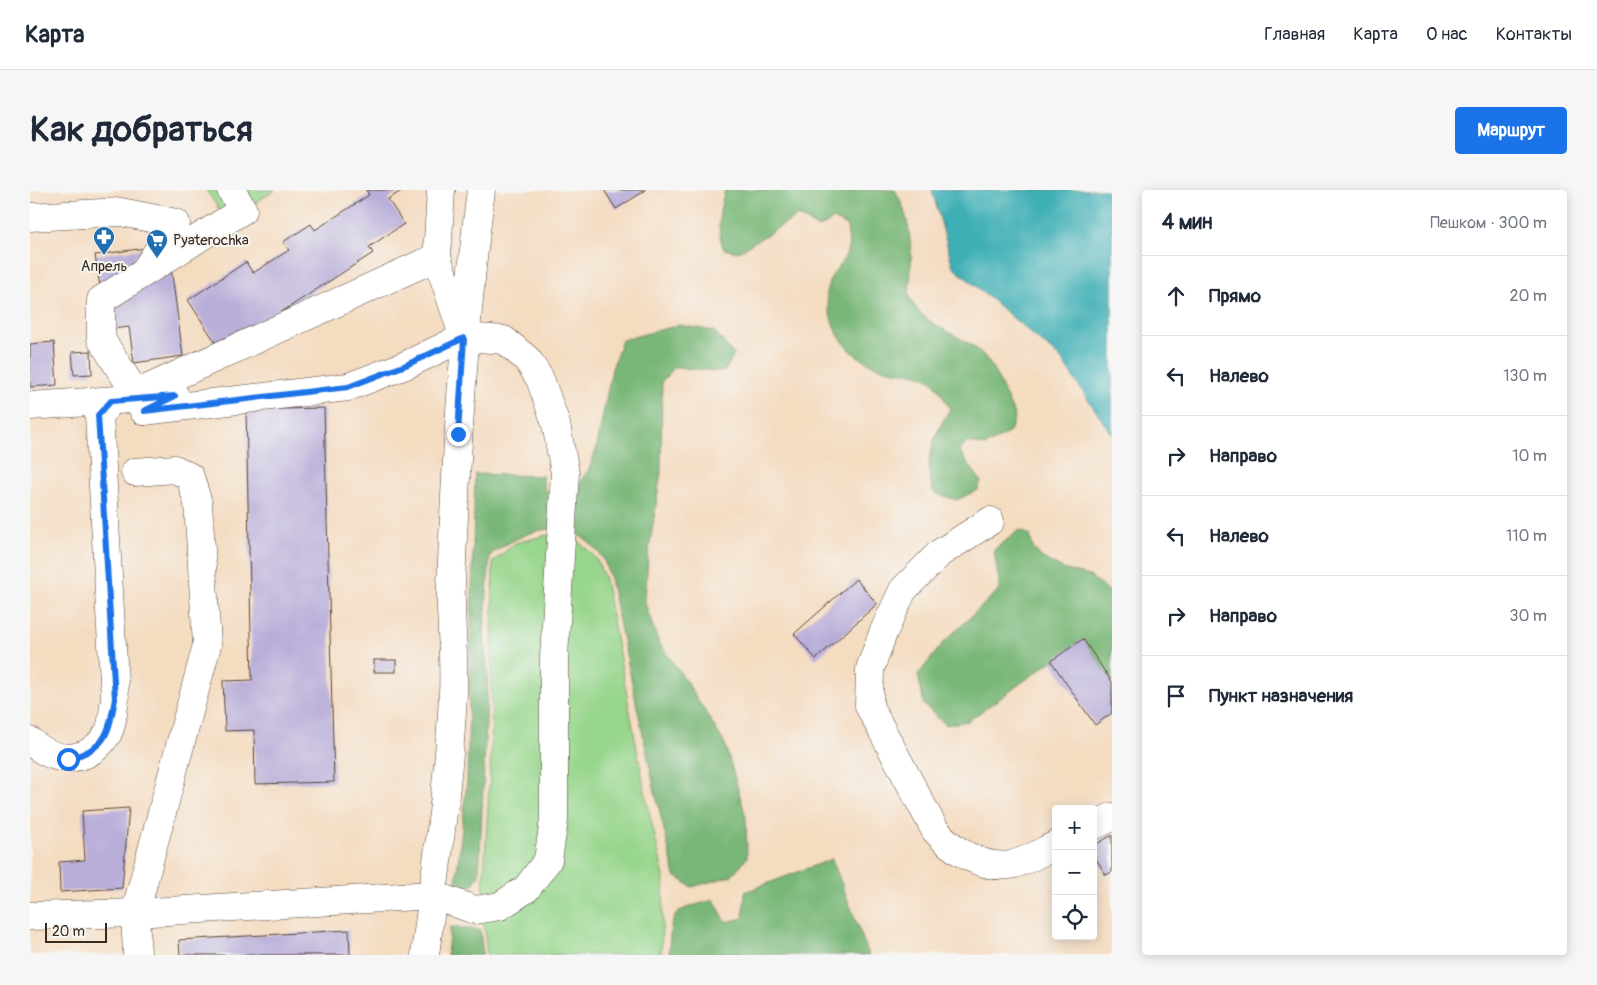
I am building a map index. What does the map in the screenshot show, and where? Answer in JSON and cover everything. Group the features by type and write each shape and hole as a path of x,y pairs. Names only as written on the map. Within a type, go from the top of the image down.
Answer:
{"lane":[{"path":"130,402 101,339 101,300 244,210 231,190"},
{"path":"441,190 437,257 464,338"},
{"path":"425,955 446,796 453,692 452,580 464,338 481,190"},
{"path":"30,217 122,212 176,223 143,274"},
{"path":"30,741 42,751 68,759 90,753 109,732 115,699 98,415 130,402 437,257"},
{"path":"30,406 130,402 348,387 406,365 464,338 504,340 527,359 540,379 556,424 565,475 554,657 554,820 548,860 526,889 500,906 475,910 433,895 135,914 30,916"},
{"path":"135,472 175,469 190,477 198,503 206,645 135,914 137,955"},
{"path":"990,521 940,552 903,590 883,632 870,670 869,706 936,830 945,842 960,852 980,861 1008,865 1025,860 1052,847"},
{"path":"1097,824 1112,817"}],"green space":[{"path":"206,190 275,190 227,221"},
{"path":"725,190 895,190 904,209 909,229 911,260 910,297 924,317 967,342 986,358 1015,416 1010,432 985,446 968,442 959,451 981,481 978,490 957,500 934,493 929,471 930,460 935,439 950,409 934,383 920,375 894,371 867,362 847,346 833,324 829,311 827,289 848,248 847,226 834,219 819,228 798,216 738,252 724,249 720,235 719,220"},
{"path":"679,325 714,331 734,355 724,372 675,367 662,381 661,472 648,557 645,603 658,641 688,684 725,744 746,817 747,858 731,876 692,887 675,876 605,562 587,541 574,533 560,529 546,529 518,538 490,555 484,633 488,678 479,876 469,888 455,891 467,781 475,474 542,476 545,490 556,498 573,492 589,469 596,450 612,369 622,340"},
{"path":"1019,530 1030,535 1033,548 1041,557 1063,569 1090,576 1112,594 1112,682 1083,639 968,721 946,725 924,705 918,675 943,643 1000,589 994,550"},
{"path":"547,535 575,538 596,558 605,579 647,802 664,877 661,955 487,955 482,908 491,754 493,562 515,543"},
{"path":"832,859 869,955 669,955 673,921 681,910 714,900 726,922 743,918 745,892"},
{"path":"450,927 480,930 483,955 447,955"}],"water":[{"path":"932,190 1112,190 1112,435 1060,358 953,267"}],"building":[{"path":"366,190 403,190 388,199 404,224 369,247 373,253 221,351 188,300 246,262 253,273 289,250 283,242 311,224 315,230 369,195"},
{"path":"604,190 646,190 616,209"},
{"path":"168,245 183,356 134,363 129,327 96,331 101,293 95,255"},
{"path":"54,342 57,385 30,387 30,344"},
{"path":"91,351 92,374 74,375 72,352"},
{"path":"324,408 334,782 255,784 254,730 225,731 223,681 252,680 246,410"},
{"path":"856,579 877,604 816,659 794,634"},
{"path":"1083,639 1112,682 1112,713 1095,725 1051,661"},
{"path":"374,660 396,660 396,672 374,672"},
{"path":"129,808 122,888 60,892 59,862 85,860 82,811"},
{"path":"1112,835 1112,872 1106,875 1097,860 1097,844"},
{"path":"349,930 350,955 180,955 179,940"}],"place":[{"name":"Апрель","path":"104,256"},
{"name":"Pyaterochka","path":"157,259"}],"route":[{"path":"68,759 90,753 109,732 115,699 98,415 111,401 175,396 144,411 348,387 406,365 464,338 458,434"}]}
